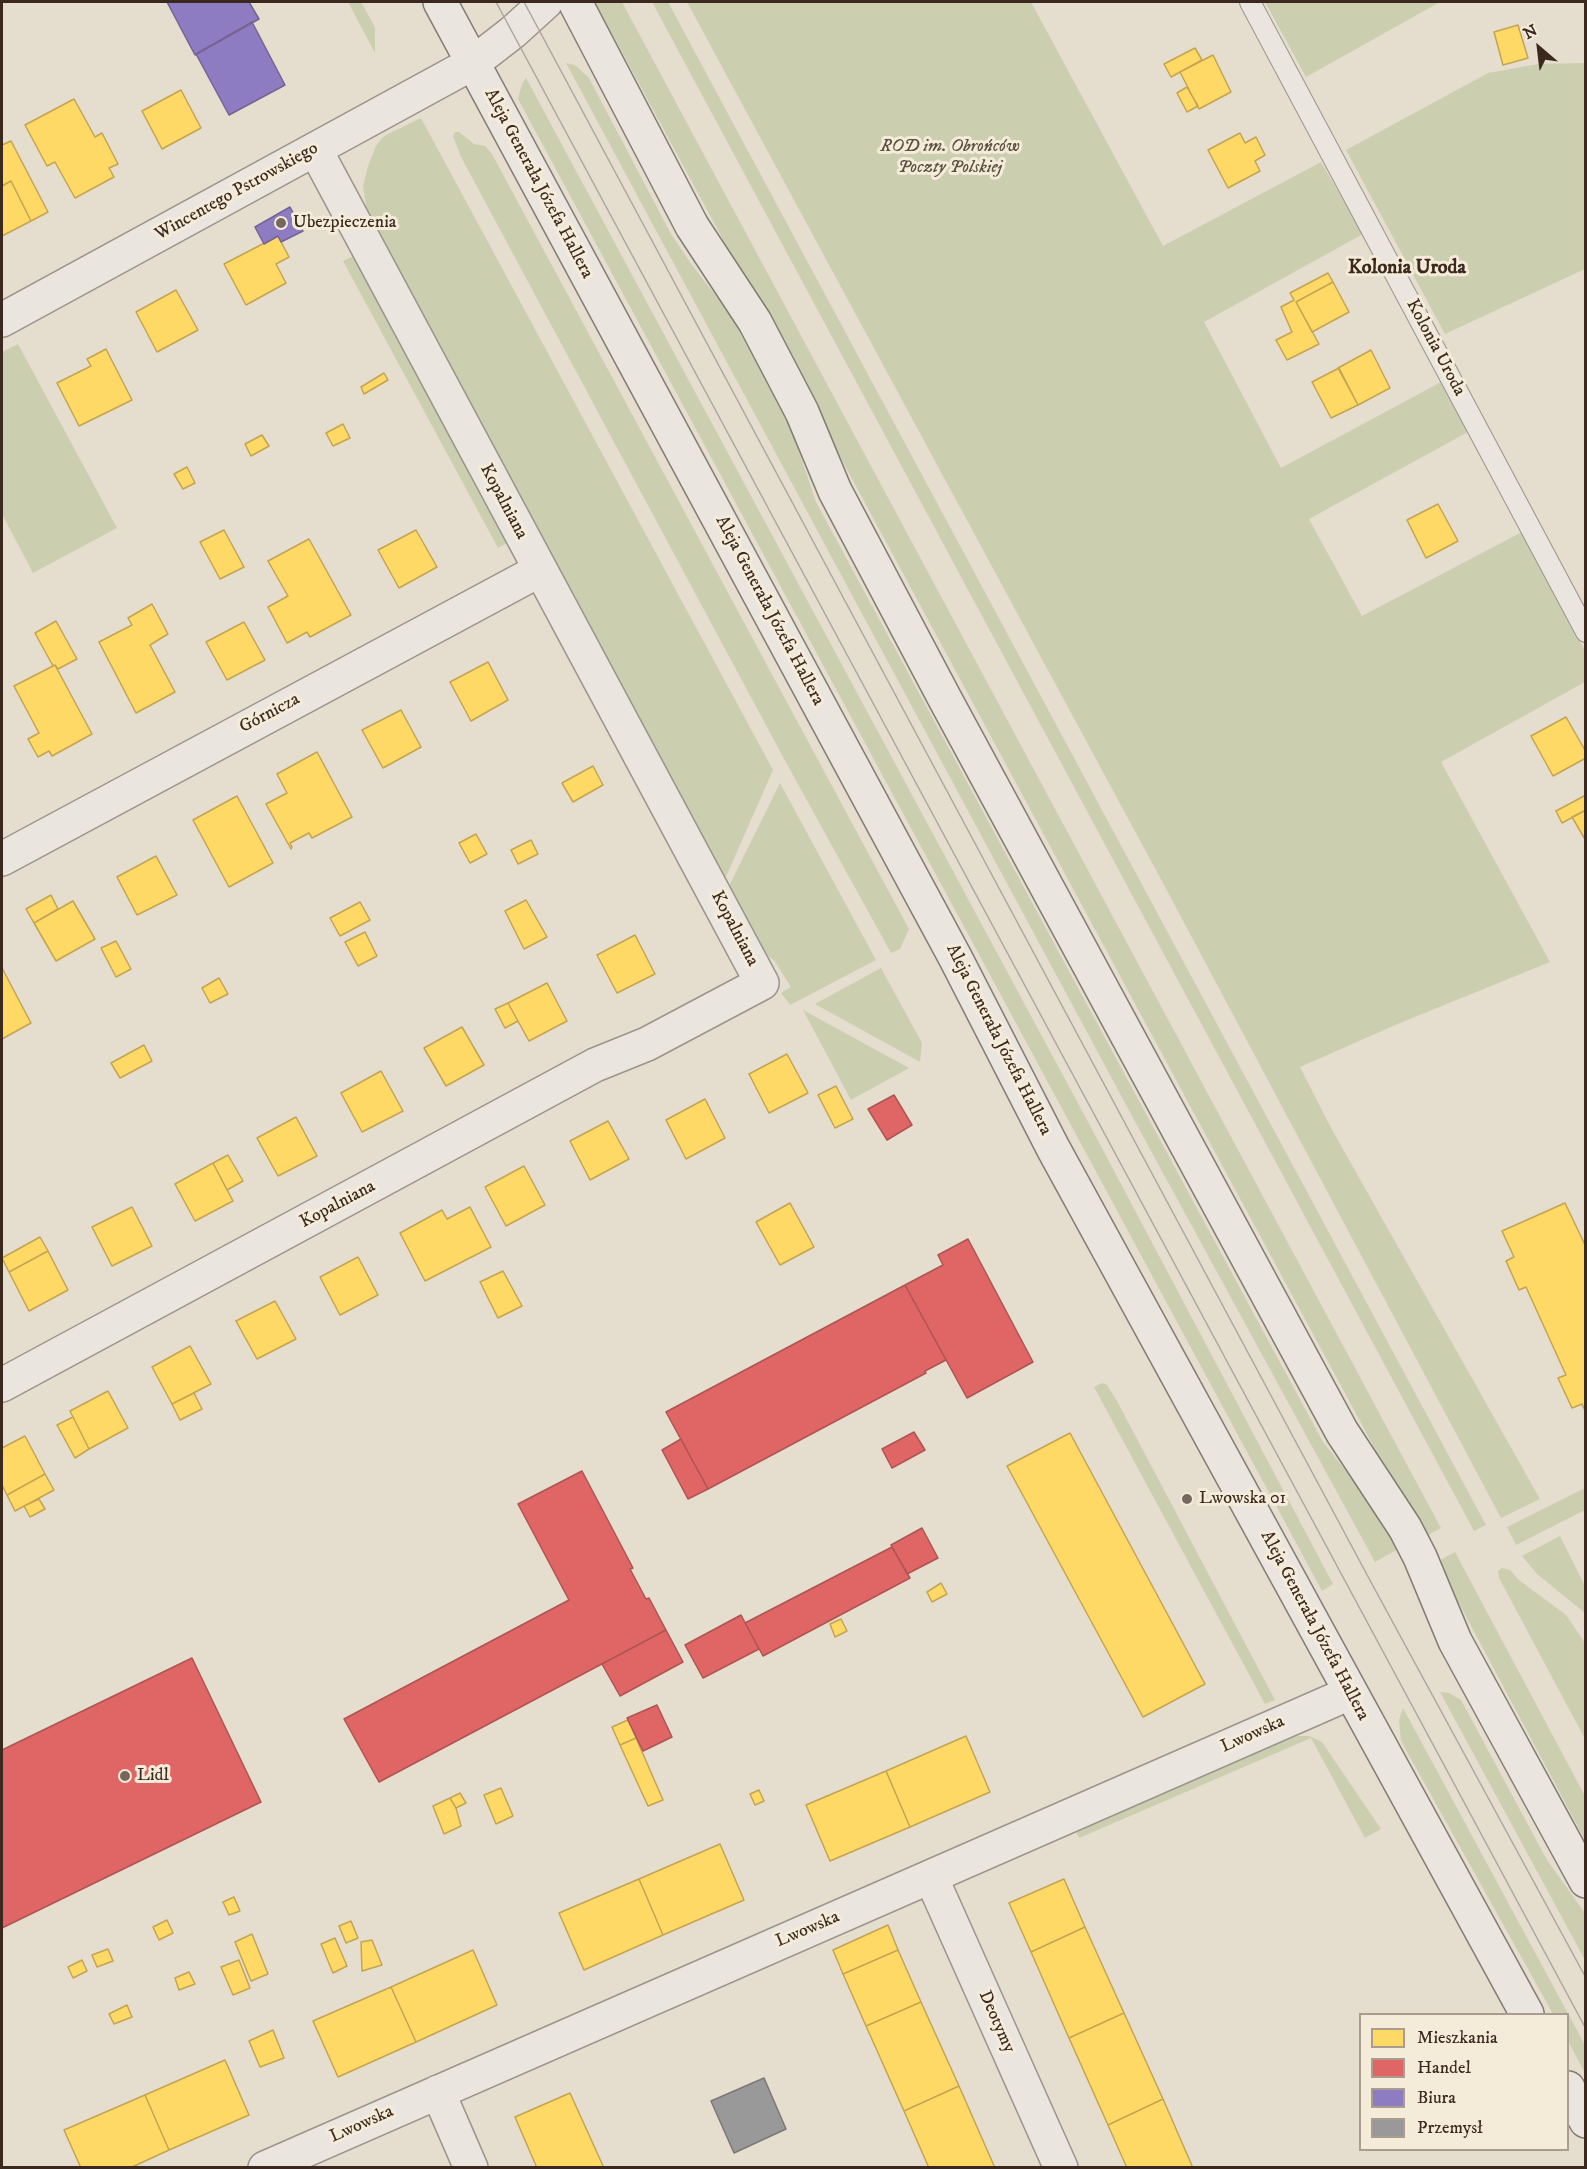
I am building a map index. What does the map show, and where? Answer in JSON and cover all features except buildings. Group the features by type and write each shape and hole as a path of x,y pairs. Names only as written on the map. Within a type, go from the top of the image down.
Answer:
{"street":[{"name":"Aleja Generała Józefa Hallera","path":"440,2 956,959 1019,1085 1526,2013"},
{"path":"473,63 513,32 546,2"},
{"path":"575,2 692,226 754,322 802,412 835,491 956,720 1342,1432 1405,1528 1420,1557 1455,1641 1586,1881"},
{"name":"Wincentego Pstrowskiego","path":"2,320 473,63"},
{"name":"Kopalniana","path":"2,1385 595,1065 647,1044 762,983 315,149"},
{"name":"Górnicza","path":"2,859 540,570"},
{"name":"Lwowska","path":"265,2168 1350,1693"},
{"name":"Deotymy","path":"931,1877 1061,2168"},
{"path":"1569,2090 1586,2121"},
{"path":"438,2092 471,2168"}],"lane":[{"name":"Kolonia Uroda","path":"1250,2 1586,632"}],"green space":[{"path":"348,2 361,2 375,27 375,53"},
{"path":"595,2 622,2 1441,1528 1423,1538"},
{"path":"652,2 668,2 1486,1525 1474,1531"},
{"name":"ROD im. Obrońców Poczty Polskiej","path":"687,2 1031,2 1163,246 1321,162 1363,234 1204,322 1281,468 1441,382 1468,432 1309,519 1362,616 1522,532 1585,651 1585,682 1441,762 1550,962 1400,1023 1300,1067 1330,1126 1540,1499 1501,1518 1164,885"},
{"path":"1265,2 1440,2 1306,77"},
{"path":"566,63 575,65 589,78 671,234 737,323 783,404 816,502 1323,1442 1389,1526 1402,1547 1375,1562 1139,1129"},
{"path":"1585,63 1585,269 1445,334 1346,150 1488,73 1538,64"},
{"path":"526,78 1086,1118 1333,1584 1322,1591 518,99"},
{"path":"421,118 773,770 725,879 367,212 363,186 376,146 383,137"},
{"path":"455,132 459,132 474,144 485,146 492,154 909,929 900,949 891,953 783,757 461,157 453,136"},
{"path":"354,256 507,543 498,548 343,261"},
{"path":"18,344 117,528 33,573 2,514 2,352"},
{"path":"780,783 876,960 790,1005 781,993 791,987 774,960 763,953 728,888"},
{"path":"881,968 922,1043 920,1062 815,1004"},
{"path":"803,1010 909,1068 851,1100"},
{"path":"1102,1383 1107,1385 1117,1401 1275,1700 1265,1704 1094,1387"},
{"path":"1585,1488 1585,1510 1516,1545 1507,1527"},
{"path":"1560,1536 1585,1586 1585,1613 1537,1574 1522,1556"},
{"path":"1455,1552 1585,1796 1585,1840 1437,1562"},
{"path":"1502,1568 1510,1570 1519,1580 1566,1615 1585,1643 1585,1739 1499,1578 1498,1571"},
{"path":"1440,1692 1449,1693 1461,1700 1547,1860 1585,1913 1585,1960"},
{"path":"1403,1708 1568,2013 1552,2013 1401,1741 1399,1720"},
{"path":"1298,1736 1309,1736 1322,1742 1381,1829 1365,1838 1311,1738 1079,1838 1076,1832 1271,1746"},
{"path":"1569,2015 1585,2045 1585,2073 1569,2043"}],"tram line":[{"path":"496,2 1586,2029"},
{"path":"524,2 1372,1584 1586,1978"}],"place":[{"name":"Ubezpieczenia","path":"281,223"},
{"name":"Lwowska 01","path":"1187,1499"},
{"name":"Lidl","path":"125,1776"}],"district":[{"name":"Kolonia Uroda","path":"1407,269"}]}
